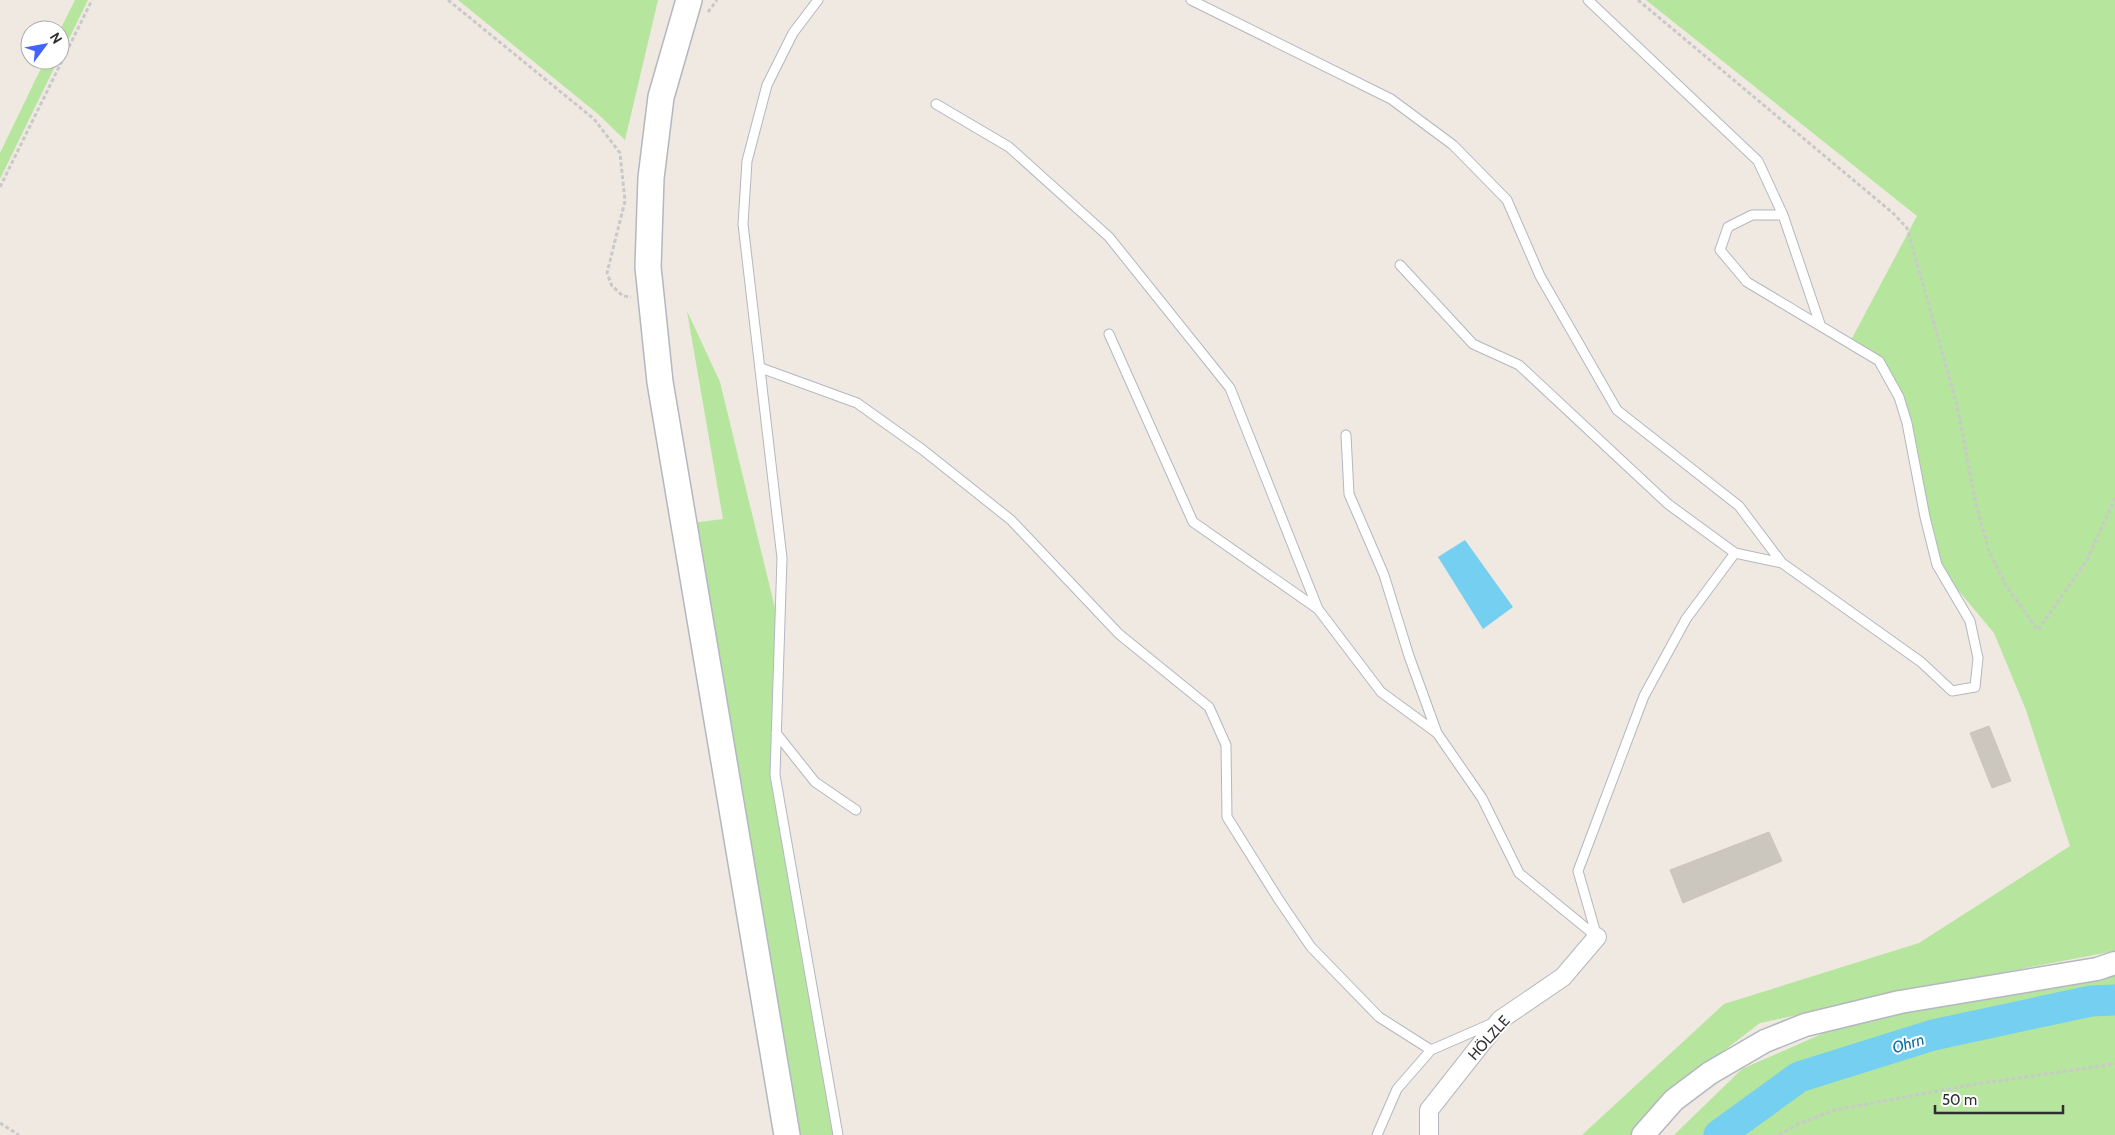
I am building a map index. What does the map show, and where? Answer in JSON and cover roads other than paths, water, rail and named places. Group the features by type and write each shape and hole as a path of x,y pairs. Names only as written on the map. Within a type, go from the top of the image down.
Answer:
{"main road":[{"path":"689,0 661,97 650,196 648,267 660,382 787,1135"}],"street":[{"name":"HÖLZLE","path":"1429,1135 1429,1110 1500,1020 1563,977 1597,937"},
{"path":"1643,1135 1674,1100 1710,1073 1765,1041 1805,1025 1900,1002 2097,969 2115,963"}],"lane":[{"path":"818,0 793,33 767,85 747,161 743,224 782,558 774,776 838,1135"},
{"path":"1191,0 1391,99 1454,145 1507,200 1540,276 1618,410 1739,506 1782,563 1921,662 1952,691 1975,687 1978,658 1970,621 1937,565 1925,517 1907,423 1899,397 1879,361 1747,282 1720,250 1728,227 1752,216 1783,215"},
{"path":"1588,0 1758,161 1783,215 1820,324"},
{"path":"936,104 1009,147 1109,237 1230,388 1318,610 1381,692 1438,733"},
{"path":"1400,266 1473,344 1519,365 1668,504 1735,553 1782,563"},
{"path":"1109,334 1193,522 1318,610"},
{"path":"761,368 857,403 923,450 1011,520 1119,634 1210,706 1226,745 1227,817 1278,900 1311,947 1379,1017 1431,1050"},
{"path":"1346,434 1349,494 1384,575 1409,656 1438,733 1482,798 1519,873 1597,937"},
{"path":"1597,937 1578,872 1644,696 1686,619 1735,553"},
{"path":"776,733 815,782 856,810"},
{"path":"1377,1135 1397,1090 1431,1050 1500,1020"}],"water":[{"path":"1465,540 1513,607 1483,629 1438,557"}],"waterway":[{"name":"Ohrn","path":"1719,1135 1799,1077 1933,1035 2091,1001 2115,1000"}]}
